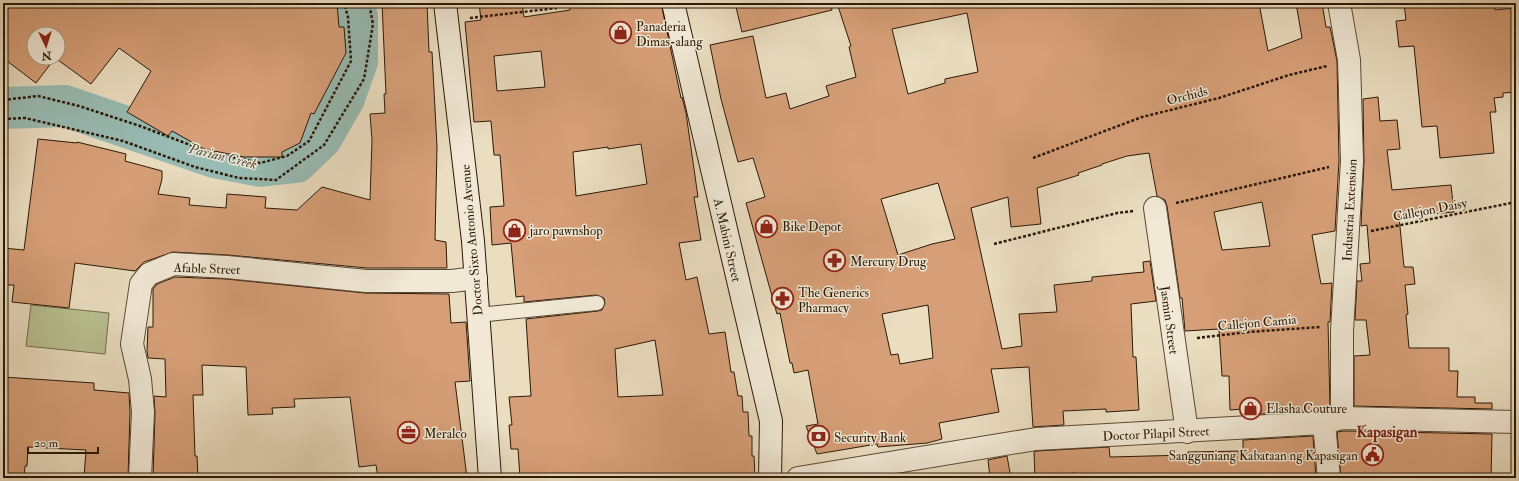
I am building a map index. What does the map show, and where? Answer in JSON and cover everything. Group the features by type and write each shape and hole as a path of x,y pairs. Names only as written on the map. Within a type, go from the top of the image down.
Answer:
{"street":[{"name":"A. Mabini Street","path":"673,3 771,421 770,478"},
{"name":"Industria Extension","path":"1329,478 1342,325 1352,161 1349,60 1339,3"},
{"name":"Doctor Sixto Antonio Avenue","path":"446,12 474,241 490,478"},
{"name":"Jasmin Street","path":"1155,208 1187,432"},
{"name":"Afable Street","path":"140,478 143,412 140,378 132,344 141,284 149,274 173,264 366,281 452,281 476,278"},
{"name":"Doctor Pilapil Street","path":"798,478 1036,439 1187,432 1333,421 1516,422"}],"lane":[{"path":"478,315 598,303"}],"path":[{"path":"3,100 38,96 79,106 140,126 209,152 260,163 287,156 309,141 351,60 348,17 344,3"},
{"path":"3,119 25,118 123,141 195,167 239,178 276,180 324,145 364,79 373,24 369,3"},
{"path":"446,12 557,8"},
{"name":"Orchids","path":"1033,158 1142,117 1219,98 1289,75 1349,60"},
{"name":"Callejon Daisy","path":"1348,235 1516,202"},
{"name":"Callejon Camia","path":"1173,341 1248,332 1342,325"}],"green space":[{"path":"31,305 109,313 105,354 26,346"}],"building":[{"path":"3,3 337,3 339,27 344,27 346,53 314,114 311,113 300,143 282,152 282,157 244,157 204,149 172,131 168,136 127,112 151,71 119,48 91,84 66,66 66,26 26,26 26,66 49,66 36,83 3,58"},
{"path":"382,3 427,3 429,52 432,52 437,147 435,240 446,242 447,268 367,268 228,255 173,252 144,262 135,271 75,263 69,308 12,302 14,285 3,285 3,248 24,250 38,139 77,142 126,154 125,161 162,171 162,179 158,194 190,198 189,205 226,208 227,194 266,197 265,208 297,210 322,187 370,200 372,140 370,114 385,113 384,94 386,94"},
{"path":"479,3 522,3 524,17 570,10 569,3 661,3 681,98 682,97 686,113 698,197 694,197 701,240 679,243 686,280 697,277 709,334 725,332 731,372 734,372 738,396 742,396 743,412 748,412 749,436 752,436 752,456 754,456 755,476 645,478 645,475 589,478 520,478 518,449 511,449 509,425 512,425 509,397 531,396 526,319 598,311 602,310 605,303 604,298 596,295 524,302 524,296 516,297 511,243 492,245 490,207 504,206 500,155 494,155 491,121 474,122 465,22 481,20","holes":["541,51 545,87 497,91 494,56","641,144 647,184 576,196 573,152 608,147 608,149","655,340 663,395 618,397 615,349"]},
{"path":"735,3 831,3 832,10 742,32"},
{"path":"837,3 1259,3 1268,51 1302,38 1296,3 1322,3 1326,27 1330,27 1337,61 1339,161 1335,231 1312,235 1321,284 1332,283 1330,322 1328,322 1330,408 1322,411 1243,415 1243,409 1230,410 1229,376 1222,376 1219,329 1185,331 1182,298 1180,298 1167,206 1165,200 1157,196 1149,153 1127,156 1078,173 1079,175 1037,188 1041,224 1011,227 1008,197 971,208 1002,349 1022,346 1019,314 1057,312 1054,285 1092,281 1092,277 1144,272 1143,262 1150,261 1156,301 1131,304 1133,357 1136,357 1139,410 1106,412 1106,409 1063,411 1064,425 1033,427 1029,367 991,369 999,412 939,423 942,439 927,443 878,447 877,444 817,454 806,426 818,424 808,370 794,373 792,363 790,363 780,313 777,314 746,203 765,197 753,158 738,162 721,99 710,45 753,36 766,98 786,93 790,109 829,96 826,86 856,77 849,47 851,46","holes":["967,13 978,72 945,79 945,83 908,94 892,29","938,183 955,239 932,244 898,255 881,199","1262,202 1270,246 1222,250 1214,212","928,305 933,358 900,364 898,354 891,355 882,314"]},
{"path":"1404,3 1494,3 1495,10 1515,8 1516,92 1503,93 1503,97 1494,98 1496,112 1490,112 1494,153 1440,158 1437,126 1422,127 1414,46 1399,47 1396,21 1406,20"},
{"path":"1378,97 1380,121 1397,120 1400,149 1387,150 1392,190 1451,185 1454,212 1399,217 1404,267 1413,267 1415,284 1405,285 1409,348 1449,348 1449,371 1458,371 1457,397 1475,397 1475,403 1492,403 1492,409 1354,406 1354,356 1370,355 1366,320 1355,320 1357,281 1362,281 1360,264 1370,263 1367,225 1361,226 1364,162 1363,99"},
{"path":"175,277 226,279 365,293 449,294 451,323 466,322 470,381 455,382 467,478 378,478 376,465 359,467 350,397 294,399 295,407 272,408 273,414 248,415 246,367 202,365 203,395 193,395 195,456 197,456 198,478 153,478 155,413 154,396 166,397 165,359 148,358 148,327 153,327 153,289 157,284"},
{"path":"3,377 94,383 94,390 129,393 130,412 128,478 84,478 86,450 28,447 27,466 25,466 24,478 3,478"},
{"path":"1337,432 1492,434 1491,478 1341,478"},
{"path":"1313,436 1316,478 1075,478 1075,473 1035,477 1034,452 1037,451 1109,447 1110,457 1188,455 1188,452 1243,451 1243,440"},
{"path":"1007,456 1011,478 990,478 988,460"}],"waterway":[{"name":"Parian Creek","path":"3,108 65,106 214,157 260,166 296,162 321,138 344,98 357,61 357,17 353,3"}],"place":[{"name":"Panaderia Dimas-alang","path":"620,33"},
{"name":"Bike Depot","path":"766,226"},
{"name":"jaro pawnshop","path":"514,230"},
{"name":"Mercury Drug","path":"835,261"},
{"name":"The Generics Pharmacy","path":"782,299"},
{"name":"Elasha Couture","path":"1251,408"},
{"name":"Meralco","path":"408,433"},
{"name":"Security Bank","path":"818,437"},
{"name":"Sangguniang Kabataan ng Kapasigan","path":"1373,455"}],"district":[{"name":"Kapasigan","path":"1387,432"}]}
